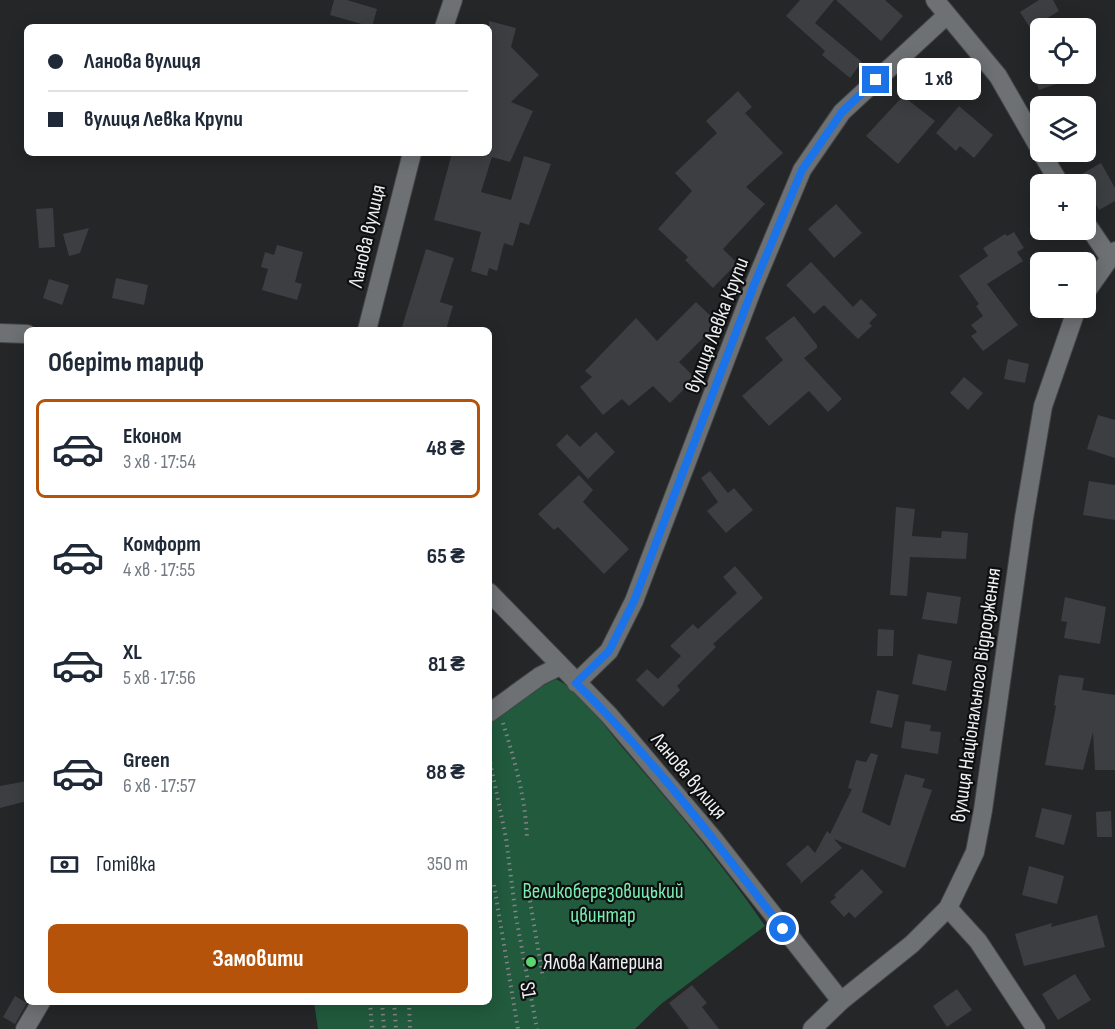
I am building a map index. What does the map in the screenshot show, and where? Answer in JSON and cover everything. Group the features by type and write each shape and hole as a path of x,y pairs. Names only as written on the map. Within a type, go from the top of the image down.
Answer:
{"street":[{"path":"445,24 453,0"},
{"path":"935,0 998,76 1030,132"},
{"name":"вулиця Левка Крупи","path":"576,683 609,651 634,601 754,285 802,170 842,112 947,15"},
{"name":"Ланова вулиця","path":"369,327 411,156"},
{"path":"1096,235 1112,254 1096,277"},
{"name":"вулиця Національного Відродження","path":"813,1029 841,1001 912,944 948,908 975,852 983,810 1024,518 1043,406 1074,318"},
{"path":"0,333 24,334"},
{"name":"Ланова вулиця","path":"492,595 609,715 712,837 841,1001"},
{"path":"496,718 540,676 560,666"},
{"path":"948,908 978,941 1036,1029"},
{"path":"24,1029 39,1005"}],"path":[{"path":"496,718 515,762 526,815 527,840"},
{"path":"492,771 506,838 516,917 537,1029"},
{"name":"S1","path":"494,885 518,1029"},
{"path":"529,895 543,978"},
{"path":"370,1005 372,1029"},
{"path":"382,1005 384,1029"},
{"path":"394,1005 396,1029"},
{"path":"409,1005 410,1029"}],"green space":[{"name":"Великоберезовицький цвинтар","path":"556,679 575,692 714,857 765,926 661,1004 635,1029 318,1029 314,1005 492,1005 492,721 533,691"}],"building":[{"path":"334,0 347,0 377,9 373,24 362,24 330,15"},
{"path":"800,0 834,0 815,23 862,62 850,78 822,55 825,51 786,16"},
{"path":"836,0 885,0 903,16 881,41"},
{"path":"1039,0 1053,0 1059,11 1048,18 1030,18 1030,28 1020,12"},
{"path":"489,21 516,28 511,47 539,75 511,102 533,111 510,162 492,157 481,192 511,200 524,156 551,164 529,225 520,222 513,246 504,243 497,271 489,268 487,276 471,271 481,232 434,220 451,156 492,156 492,24 489,24"},
{"path":"1037,84 1056,84 1039,90"},
{"path":"738,91 752,107 745,113 783,153 746,187 765,204 723,249 737,263 713,288 685,260 688,257 658,229 692,191 675,173 717,133 706,121"},
{"path":"903,96 935,121 898,164 866,136"},
{"path":"959,106 993,135 974,158 960,146 956,151 936,133"},
{"path":"1101,163 1115,188 1115,201 1099,210 1096,204 1096,174 1082,174"},
{"path":"836,204 862,233 834,258 808,229"},
{"path":"53,208 55,247 39,248 36,209"},
{"path":"89,228 80,253 69,256 63,234"},
{"path":"1014,232 1024,248 1017,252 1023,261 987,284 1018,325 983,351 971,336 977,332 971,325 983,316 976,306 979,304 959,276 988,256 983,248 1005,234 1007,236"},
{"path":"277,245 303,252 295,282 302,284 297,300 262,290 268,269 261,267 265,252 274,255"},
{"path":"426,249 454,258 440,302 453,306 447,327 402,327"},
{"path":"811,262 853,307 861,299 877,315 869,323 872,326 858,339 824,305 814,314 786,285"},
{"path":"116,278 148,285 144,305 112,298"},
{"path":"49,279 69,285 62,305 43,298"},
{"path":"696,302 718,323 679,362 695,378 670,403 653,386 629,406 622,399 603,415 580,387 592,377 585,371 636,318 657,341"},
{"path":"794,316 817,345 817,348 804,358 842,399 828,412 809,391 769,426 742,396 783,360 765,338"},
{"path":"1008,359 1029,364 1025,383 1004,379"},
{"path":"964,377 983,393 968,410 950,393"},
{"path":"1098,415 1115,420 1115,458 1087,449"},
{"path":"596,432 615,452 588,479 556,445 567,434 580,447"},
{"path":"710,471 728,493 734,488 753,510 726,533 707,511 718,502 701,478"},
{"path":"579,475 593,490 583,502 629,549 604,574 558,527 554,530 538,514"},
{"path":"1089,481 1115,485 1115,520 1083,515"},
{"path":"896,507 915,509 912,536 941,538 942,531 968,533 966,559 910,557 907,596 890,595"},
{"path":"735,566 763,598 713,644 716,647 677,686 680,690 663,707 636,680 647,669 658,679 681,656 670,646 693,624 698,629 737,593 723,577"},
{"path":"927,592 961,597 957,624 922,619"},
{"path":"1065,597 1106,607 1100,644 1064,638 1067,622 1061,621"},
{"path":"878,629 894,630 893,656 877,656"},
{"path":"918,654 952,661 946,691 912,684"},
{"path":"1059,675 1084,678 1082,690 1115,695 1115,770 1095,770 1093,732 1083,770 1045,765 1056,706 1054,705"},
{"path":"877,690 899,695 892,728 870,723"},
{"path":"905,721 931,725 930,731 941,732 938,754 901,748"},
{"path":"871,753 878,755 862,812 890,826 905,774 925,779 922,787 932,790 905,868 834,839 842,848 800,884 801,881 786,864 808,845 815,853 827,831 830,834 852,789 848,788 856,760 866,762"},
{"path":"24,782 24,802 0,808 0,786"},
{"path":"1042,808 1072,815 1064,845 1035,837"},
{"path":"1111,811 1112,837 1097,837 1096,812"},
{"path":"1029,866 1064,876 1057,904 1022,895"},
{"path":"862,869 883,892 855,918 849,912 844,917 830,902 836,897 834,895"},
{"path":"1097,915 1105,947 1024,966 1015,934 1052,923 1051,927"},
{"path":"1075,974 1091,1000 1058,1020 1042,994"},
{"path":"692,985 707,1003 702,1007 719,1029 689,1029 669,1003"},
{"path":"957,989 972,1010 947,1027 933,1006"},
{"path":"15,996 24,1001 26,1005 15,1024 3,1017"}],"place":[{"name":"Ялова Катерина","path":"531,962"}],"route":[{"path":"783,929 712,837 609,715 576,683 609,651 634,601 699,435 754,285 802,170 818,143 842,112 876,80"}]}
